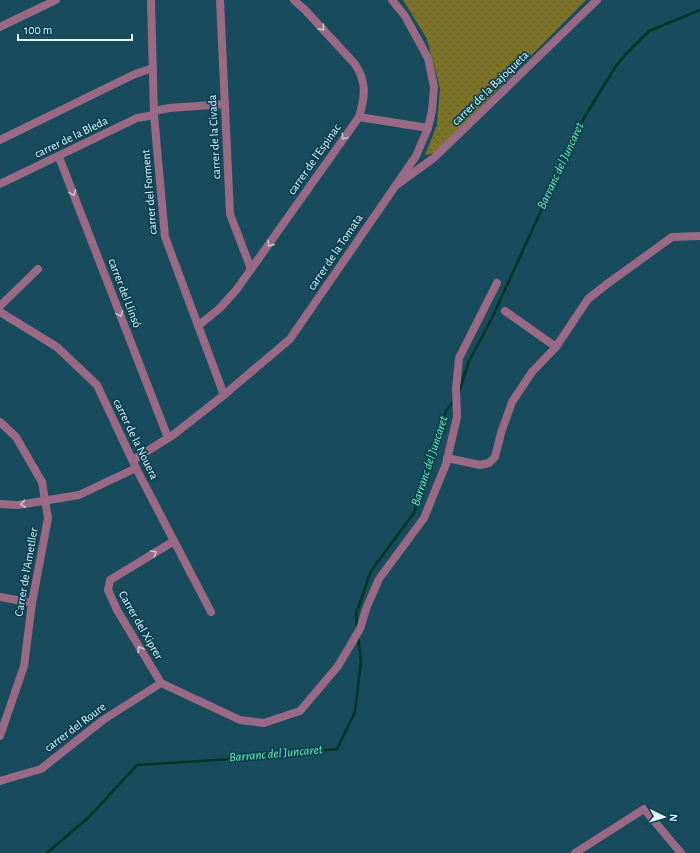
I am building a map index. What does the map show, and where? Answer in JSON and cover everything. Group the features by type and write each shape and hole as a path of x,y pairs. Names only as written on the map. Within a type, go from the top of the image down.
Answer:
{"street":[{"path":"0,26 56,0"},
{"name":"carrer del Forment","path":"151,0 154,113 165,237 224,395"},
{"name":"carrer de la Civada","path":"220,0 230,214 251,269"},
{"name":"carrer de l'Espinac","path":"198,326 220,308 237,289 359,117 363,102 364,87 361,72 305,10 294,0"},
{"name":"carrer de la Tomata","path":"0,504 18,505 79,495 134,464 224,395 290,339 416,156 428,128 432,111 434,86 428,58 405,16 392,0"},
{"name":"carrer de la Bajoqueta","path":"394,187 427,164 597,0"},
{"path":"0,140 135,74 153,68"},
{"name":"carrer de la Bleda","path":"0,184 59,157 137,118 169,108 225,104"},
{"path":"359,117 428,128"},
{"path":"416,156 427,164"},
{"name":"carrer del Llinsó","path":"59,157 168,438"},
{"path":"447,458 480,465 489,463 495,457 501,433 512,402 532,372 556,347 588,299 672,237 700,236"},
{"path":"0,306 38,269"},
{"path":"161,683 240,720 264,723 300,711 338,666 360,629 366,609 379,579 424,518 447,458 457,417 456,388 459,358 497,283"},
{"path":"505,311 556,347"},
{"name":"carrer de la Nouera","path":"0,312 57,347 97,385 134,464 211,612"},
{"name":"Carrer de l'Ametller","path":"0,422 16,437 42,482 48,518 32,602 24,666 0,736"},
{"name":"Carrer del Xiprer","path":"161,683 116,610 108,590 110,580 174,541"},
{"path":"0,597 32,602"},
{"name":"carrer del Roure","path":"0,781 41,769 103,720 161,683"},
{"path":"575,853 644,809 681,853"}],"shaded area":[{"path":"403,0 586,0 435,153 425,155 437,125 440,88 427,39"}],"waterway":[{"name":"Barranc del Juncaret","path":"459,392 469,361 492,318 582,121 616,66 649,31 700,10"},
{"name":"Barranc del Juncaret","path":"357,627 356,614 371,571 414,513 446,411 454,401"},
{"name":"Barranc del Juncaret","path":"47,853 89,817 137,765 248,758 337,749 355,712 361,661 358,636"}]}
